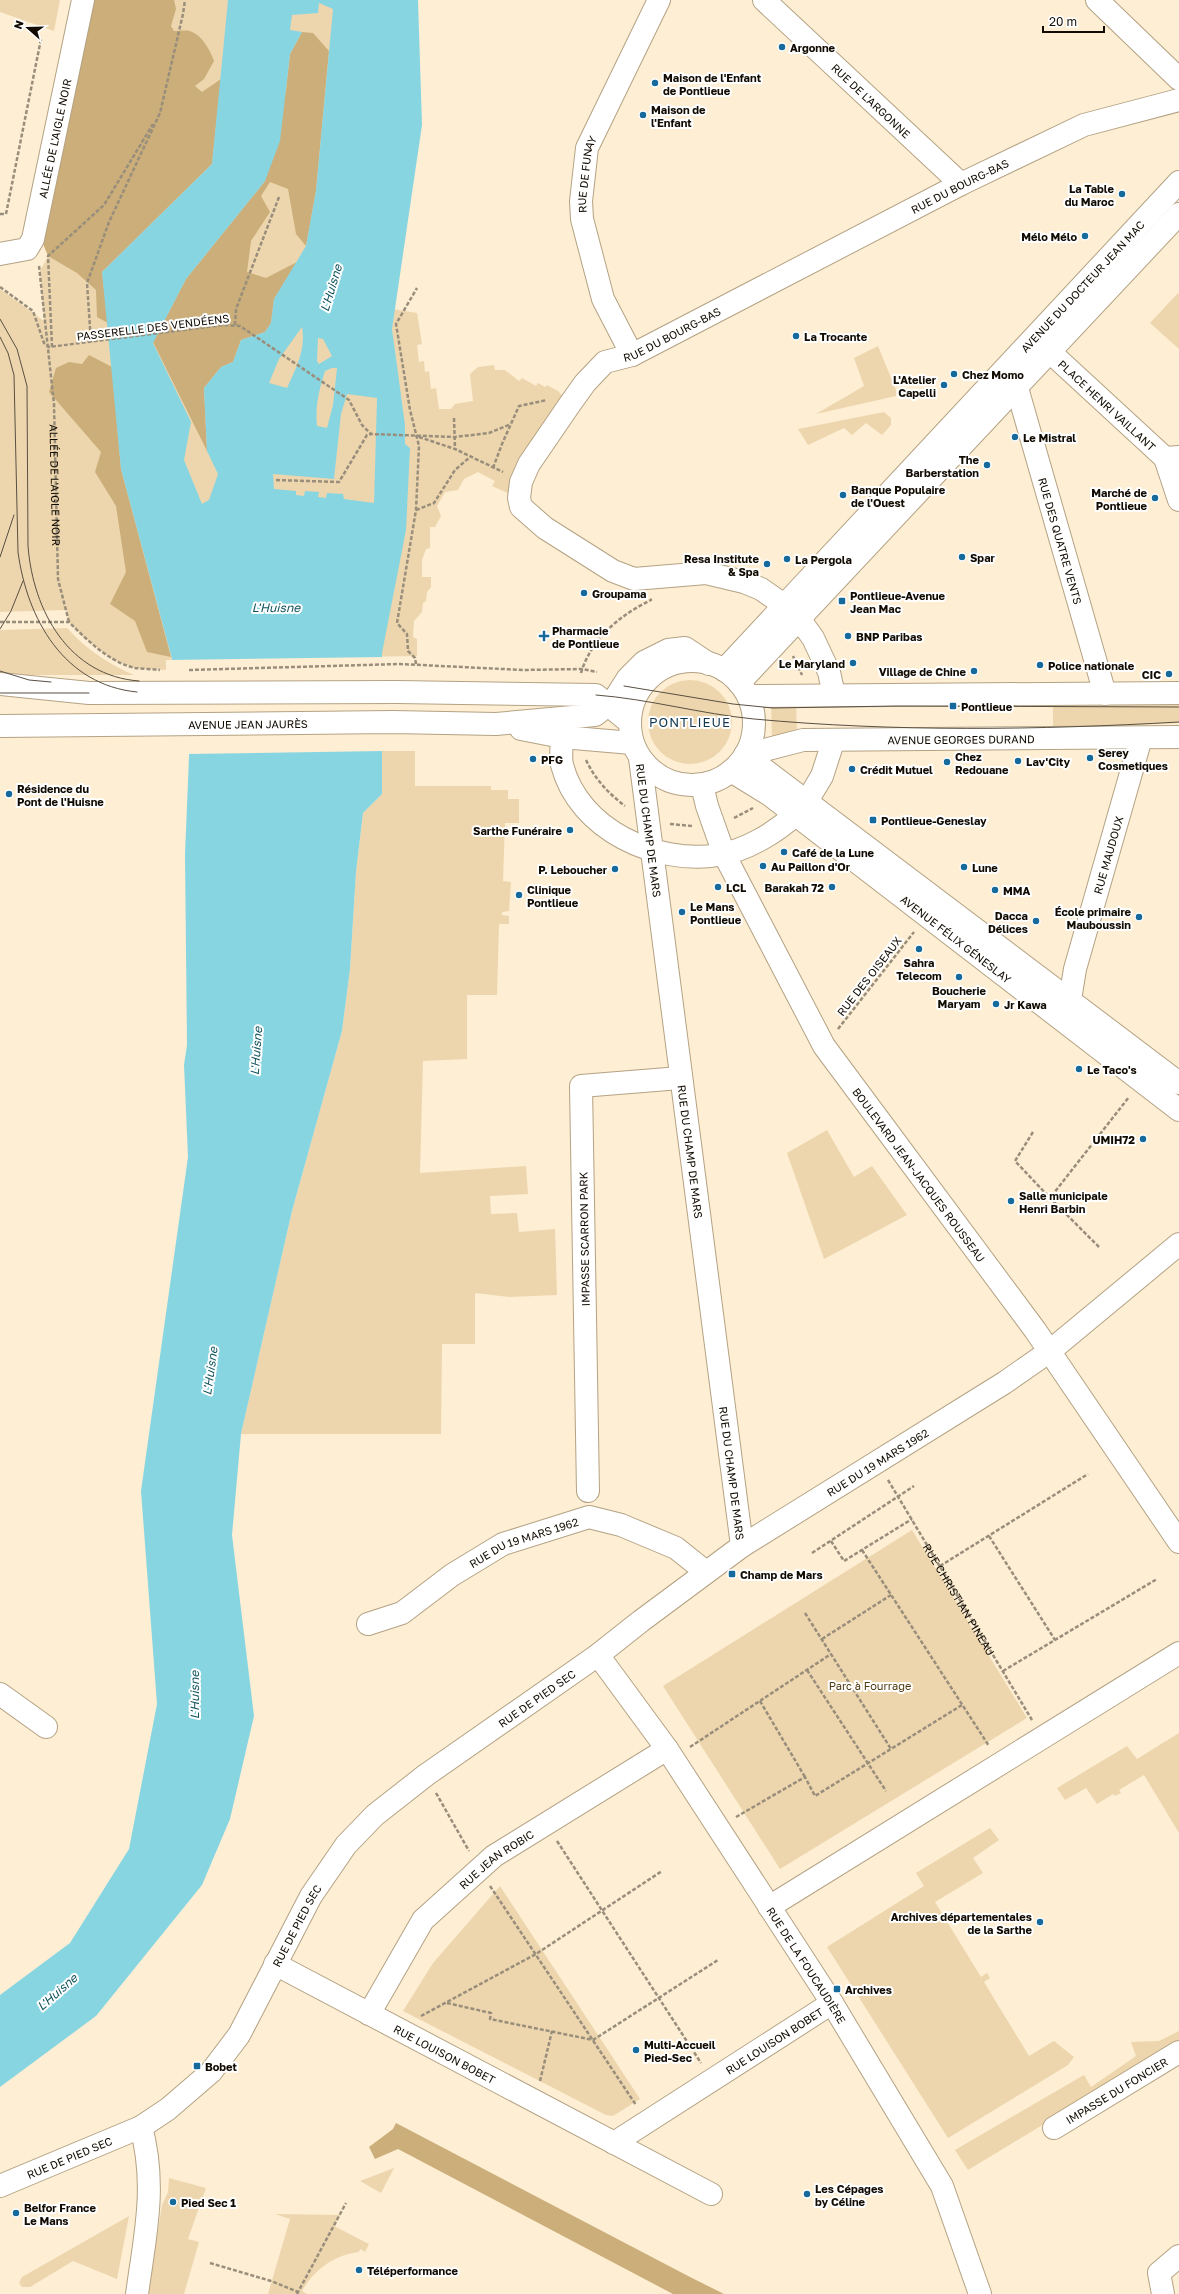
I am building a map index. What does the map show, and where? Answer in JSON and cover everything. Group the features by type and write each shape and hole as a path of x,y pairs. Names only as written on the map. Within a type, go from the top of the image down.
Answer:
{"street":[{"name":"ALLÉE DE L'AIGLE NOIR","path":"0,254 26,249 34,239 83,0"},
{"name":"RUE DE FUNAY","path":"632,355 603,299 582,218 586,148 659,0"},
{"name":"RUE DE L'ARGONNE","path":"764,0 961,184"},
{"path":"1105,2 1179,79"},
{"name":"RUE DU BOURG-BAS","path":"834,696 822,654 800,620 784,605 761,589 721,576 706,573 676,574 634,579 614,571 532,518 521,507 519,498 521,482 529,464 585,383 605,362 632,355 961,184 1084,125 1179,100"},
{"name":"AVENUE DU DOCTEUR JEAN MAC","path":"730,678 784,605 1179,182"},
{"name":"AVENUE DU DOCTEUR JEAN MAC","path":"730,678 783,638 1179,214"},
{"name":"PLACE HENRI VAILLANT","path":"1050,352 1172,458 1179,500"},
{"name":"RUE DES QUATRE VENTS","path":"1017,388 1105,694"},
{"path":"399,678 596,695 609,705 634,741 653,773 680,785 702,785 720,779 731,771 745,755 754,730 752,709 730,678 685,648 668,650 644,662 626,682 609,705"},
{"path":"634,741 637,694 644,683 655,673 679,662 694,661 730,678 806,695 1179,693"},
{"path":"0,674 50,682 170,678 580,676 626,682"},
{"path":"0,684 89,693 170,678"},
{"name":"AVENUE JEAN JAURÈS","path":"0,726 393,722 496,724 595,715 609,705"},
{"name":"AVENUE JEAN JAURÈS","path":"496,724 562,737 634,741"},
{"path":"562,737 562,765 576,794 590,813 611,831 628,841 651,850 689,857 724,854 757,842 786,823 801,808 822,776 833,742"},
{"name":"AVENUE GEORGES DURAND","path":"745,755 803,740 833,742 1179,737"},
{"name":"RUE MAUDOUX","path":"1064,1008 1141,738"},
{"name":"RUE DU CHAMP DE MARS","path":"634,741 651,850 742,1546"},
{"name":"AVENUE FÉLIX GÉNESLAY","path":"745,755 801,808 927,915 1064,1008 1179,1083"},
{"name":"AVENUE FÉLIX GÉNESLAY","path":"731,771 770,795 801,808 1064,1008 1141,1081 1179,1110"},
{"name":"BOULEVARD JEAN-JACQUES ROUSSEAU","path":"702,785 706,806 724,854 824,1046 1021,1309 1179,1542"},
{"name":"IMPASSE SCARRON PARK","path":"588,1492 581,1086 680,1078"},
{"name":"RUE DU 19 MARS 1962","path":"598,1655 742,1546 876,1461 1004,1383 1050,1351 1179,1244"},
{"name":"RUE DU 19 MARS 1962","path":"368,1624 402,1613 452,1576 503,1544 589,1517 621,1525 676,1548 706,1572"},
{"path":"769,1907 1179,1653"},
{"name":"RUE DE LA FOUCAUDIÈRE","path":"598,1655 670,1754 832,2003 942,2186 980,2294"},
{"name":"RUE DE PIED SEC","path":"0,2186 141,2127 168,2109 210,2072 239,2035 311,1896 346,1844 375,1816 426,1775 598,1655"},
{"path":"0,1694 46,1727"},
{"name":"RUE JEAN ROBIC","path":"369,2014 423,1920 494,1856 546,1823 670,1754"},
{"name":"RUE LOUISON BOBET","path":"275,1964 711,2194"},
{"name":"RUE LOUISON BOBET","path":"614,2143 832,2003"},
{"name":"IMPASSE DU FONCIER","path":"1054,2128 1179,2052"},
{"path":"137,2294 151,2192 147,2157 141,2127"},
{"path":"1163,2294 1159,2272 1179,2256"}],"path":[{"path":"91,342 88,283 109,222 160,113 185,0"},
{"path":"0,214 6,214 41,39"},
{"name":"ALLÉE DE L'AIGLE NOIR","path":"69,622 58,579 54,404 48,256 104,204 160,113"},
{"path":"235,325 236,309 279,198"},
{"path":"0,287 33,311 44,343 51,347"},
{"path":"416,664 415,658 408,651 407,634 397,623 416,510 420,446 416,436 396,324 417,288"},
{"name":"PASSERELLE DES VENDÉENS","path":"51,347 223,325 240,326 349,400 362,424 371,434"},
{"path":"494,468 511,424 520,406 546,400 570,404"},
{"path":"454,418 455,449"},
{"path":"276,480 339,482 367,435 371,434 455,437 489,433 511,424"},
{"path":"416,436 455,449 521,482"},
{"path":"416,510 434,503 454,470 470,457"},
{"path":"580,676 588,655 608,628 636,607 651,600"},
{"path":"0,622 69,622 84,637 112,659 134,668 170,678 399,678 416,664 523,670 626,682"},
{"path":"783,638 802,674 806,695"},
{"name":"RUE DES OISEAUX","path":"824,1046 927,915"},
{"path":"1050,1198 1141,1081"},
{"path":"1033,1132 1015,1161 1099,1247"},
{"name":"RUE CHRISTIAN PINEAU","path":"876,1461 1042,1737"},
{"path":"940,1566 1088,1474"},
{"path":"812,1553 914,1486"},
{"path":"831,1541 844,1561 912,1519"},
{"path":"990,1536 1055,1640"},
{"path":"862,1550 1001,1764"},
{"path":"1002,1671 1157,1579"},
{"path":"822,1639 891,1595"},
{"path":"805,1613 891,1749"},
{"path":"670,1754 760,1700 831,1654"},
{"path":"807,1670 886,1791"},
{"path":"760,1700 815,1796 962,1705"},
{"path":"426,1775 479,1869 647,2121"},
{"path":"717,1827 805,1777"},
{"path":"546,1823 712,2080"},
{"path":"398,2029 536,1954 603,1912 662,1871"},
{"path":"446,2003 491,2013 490,2019 593,2040 718,1960"},
{"path":"536,2102 552,2031"},
{"path":"210,2263 271,2280 297,2293 346,2203"}],"green space":[{"path":"0,0 60,0 54,31 0,12"},
{"path":"94,0 359,0 331,299 417,313 422,344 417,345 419,362 424,361 425,372 429,371 431,389 436,388 439,409 451,409 455,404 473,401 470,374 478,367 494,365 495,370 505,370 519,381 522,378 536,386 538,383 545,387 547,385 558,391 570,404 519,498 492,486 495,481 478,472 464,479 458,490 445,492 437,506 441,516 435,527 430,527 430,548 426,549 422,560 422,577 431,577 431,587 427,592 426,601 423,603 422,612 414,621 413,637 417,639 417,656 166,660 166,670 135,668 112,659 84,637 69,622 66,610 0,612 0,289 44,321 40,271 48,256 42,241"},
{"path":"1178,293 1179,295 1179,349 1150,323"},
{"path":"878,346 896,390 896,396 816,414 864,386 854,358"},
{"path":"884,412 891,418 891,425 882,435 866,423 852,435 844,428 808,445 798,429"},
{"path":"67,628 82,643 98,655 115,666 134,675 27,675 0,672 0,630"},
{"path":"690,680 706,683 720,692 729,706 732,722 729,738 720,752 706,761 690,764 674,761 660,752 651,738 648,722 651,706 660,692 674,683"},
{"path":"771,702 796,702 797,735 772,742"},
{"path":"1053,704 1179,704 1179,723 1053,729"},
{"path":"381,751 415,751 415,786 491,786 491,790 508,790 508,799 519,799 519,823 505,823 503,881 511,882 509,911 502,912 502,915 509,916 509,924 499,924 497,995 467,995 467,1059 423,1061 420,1173 526,1166 528,1194 490,1196 491,1214 517,1213 519,1232 555,1229 557,1295 509,1297 475,1293 475,1344 442,1344 441,1434 241,1434 292,1211 342,1031 350,969 356,872 363,813 382,794"},
{"path":"827,1130 854,1177 872,1166 907,1215 824,1259 787,1153"},
{"name":"Parc à Fourrage","path":"912,1530 1027,1718 780,1869 663,1686"},
{"path":"1179,1733 1179,1833 1144,1775 1119,1790 1121,1793 1115,1796 1113,1794 1097,1804 1086,1788 1065,1800 1057,1788 1127,1746 1137,1759"},
{"path":"990,1828 999,1840 973,1858 983,1873 935,1902 981,1977 987,1973 990,1978 984,1982 1029,2056 1054,2041 1074,2057 1068,2065 948,2138 827,1947 924,1886 916,1873"},
{"path":"500,1886 640,2099 613,2116 606,2115 403,2011 433,1963"},
{"path":"1179,2031 1179,2042 968,2170 955,2150 1084,2075 1091,2087 1136,2056 1131,2042 1159,2041"},
{"path":"394,2168 381,2193 360,2181"},
{"path":"169,2178 206,2188 188,2239 199,2242 184,2294 148,2294 162,2205 168,2192"},
{"path":"275,2214 340,2215 334,2226 369,2244 365,2252 360,2249 359,2252 341,2256 319,2270 312,2276 302,2291 307,2294 268,2294 290,2219"},
{"path":"129,2216 117,2279 73,2261 30,2287 22,2287 19,2283 22,2277"}],"shaded area":[{"path":"94,0 174,0 176,9 171,26 174,31 190,31 202,39 214,61 204,79 195,86 202,92 221,79 212,164 102,272 108,323 97,317 96,290 77,273 48,256 42,241"},
{"path":"302,32 313,33 329,51 316,191 306,246 296,234 288,189 270,182 261,196 270,212 251,241 247,272 266,278 297,262 274,299 271,323 265,332 241,340 233,362 221,367 204,388 207,451 153,342 186,279 265,181 286,90 290,54"},
{"path":"89,355 112,367 121,469 171,657 147,652 135,621 110,604 126,572 116,506 95,472 101,452 49,392 56,368 69,362 82,364"},
{"path":"396,2123 724,2294 673,2294 398,2149 375,2159 369,2147 393,2129"}],"water":[{"name":"L'Huisne","path":"228,0 418,0 422,125 392,329 405,425 405,444 410,448 406,530 382,653 382,794 363,813 356,872 350,969 342,1031 292,1211 241,1434 232,1535 254,1716 230,1819 202,1885 96,2016 0,2087 0,1995 70,1943 129,1849 157,1704 141,1491 188,1157 184,1065 187,1045 185,854 192,685 175,670 121,469 102,272 212,164","holes":["319,3 333,9 316,191 306,246 274,299 271,323 265,332 241,340 233,362 221,367 204,388 207,451 218,474 209,500 202,504 184,460 191,422 153,343 186,279 265,181 280,141 290,54 302,32 290,30 292,15 318,13","302,327 303,343 297,366 287,388 269,383 279,359","318,338 323,339 332,356 319,364 317,361","332,368 337,368 333,405 327,428 317,426 319,391 325,371","347,394 377,398 374,503 344,499 343,494 327,493 326,498 318,497 319,492 305,491 304,496 296,495 296,491 274,489 273,474 334,479 341,414"]}],"pier":[{"path":"384,657 383,751 187,754 190,686 173,671 170,660"}],"tram line":[{"path":"0,319 17,349 27,386 28,546 31,570 38,594 47,616 59,636 74,653 93,667 114,676 139,681"},
{"path":"0,337 8,353 14,375 18,552 30,601 40,624 54,644 70,662 89,677 111,687 137,692"},
{"path":"0,557 14,515"},
{"path":"0,629 11,611 23,581"},
{"path":"0,671 29,680 51,682"},
{"path":"624,686 733,704 773,708 896,706 1179,707"},
{"path":"0,693 89,693"},
{"path":"596,695 636,700 734,717 860,726 913,728 1020,728 1179,722"}],"place":[{"name":"Argonne","path":"782,47"},
{"name":"Maison de l'Enfant de Pontlieue","path":"655,83"},
{"name":"Maison de l'Enfant","path":"643,115"},
{"name":"La Table du Maroc","path":"1122,194"},
{"name":"Mélo Mélo","path":"1085,236"},
{"name":"La Trocante","path":"796,336"},
{"name":"Chez Momo","path":"954,374"},
{"name":"L'Atelier Capelli","path":"944,385"},
{"name":"Le Mistral","path":"1015,437"},
{"name":"The Barberstation","path":"987,465"},
{"name":"Banque Populaire de l'Ouest","path":"843,495"},
{"name":"Marché de Pontlieue","path":"1155,498"},
{"name":"Spar","path":"962,557"},
{"name":"La Pergola","path":"787,559"},
{"name":"Resa Institute & Spa","path":"767,564"},
{"name":"Groupama","path":"584,593"},
{"name":"Pontlieue-Avenue Jean Mac","path":"842,601"},
{"name":"Pharmacie de Pontlieue","path":"544,636"},
{"name":"BNP Paribas","path":"848,636"},
{"name":"Le Maryland","path":"853,663"},
{"name":"Police nationale","path":"1040,665"},
{"name":"Village de Chine","path":"974,671"},
{"name":"CIC","path":"1169,674"},
{"name":"Pontlieue","path":"953,706"},
{"name":"Serey Cosmetiques","path":"1090,758"},
{"name":"PFG","path":"533,759"},
{"name":"Lav'City","path":"1018,761"},
{"name":"Chez Redouane","path":"947,762"},
{"name":"Crédit Mutuel","path":"852,769"},
{"name":"Résidence du Pont de l'Huisne","path":"9,794"},
{"name":"Pontlieue-Geneslay","path":"873,820"},
{"name":"Sarthe Funéraire","path":"570,830"},
{"name":"Café de la Lune","path":"784,852"},
{"name":"Au Paillon d'Or","path":"763,866"},
{"name":"Lune","path":"964,867"},
{"name":"P. Leboucher","path":"615,869"},
{"name":"LCL","path":"718,887"},
{"name":"Barakah 72","path":"832,887"},
{"name":"MMA","path":"995,890"},
{"name":"Clinique Pontlieue","path":"519,895"},
{"name":"Le Mans Pontlieue","path":"682,912"},
{"name":"École primaire Mauboussin","path":"1139,917"},
{"name":"Dacca Délices","path":"1036,921"},
{"name":"Sahra Telecom","path":"919,949"},
{"name":"Boucherie Maryam","path":"959,977"},
{"name":"Jr Kawa","path":"996,1004"},
{"name":"Le Taco's","path":"1079,1069"},
{"name":"UMIH72","path":"1143,1139"},
{"name":"Salle municipale Henri Barbin","path":"1011,1201"},
{"name":"Champ de Mars","path":"732,1574"},
{"name":"Archives départementales de la Sarthe","path":"1040,1922"},
{"name":"Archives","path":"837,1989"},
{"name":"Multi-Accueil Pied-Sec","path":"636,2050"},
{"name":"Bobet","path":"197,2066"},
{"name":"Les Cépages by Céline","path":"807,2194"},
{"name":"Pied Sec 1","path":"173,2202"},
{"name":"Belfor France Le Mans","path":"16,2213"},
{"name":"Téléperformance","path":"359,2270"}],"district":[{"name":"PONTLIEUE","path":"690,722"}]}
